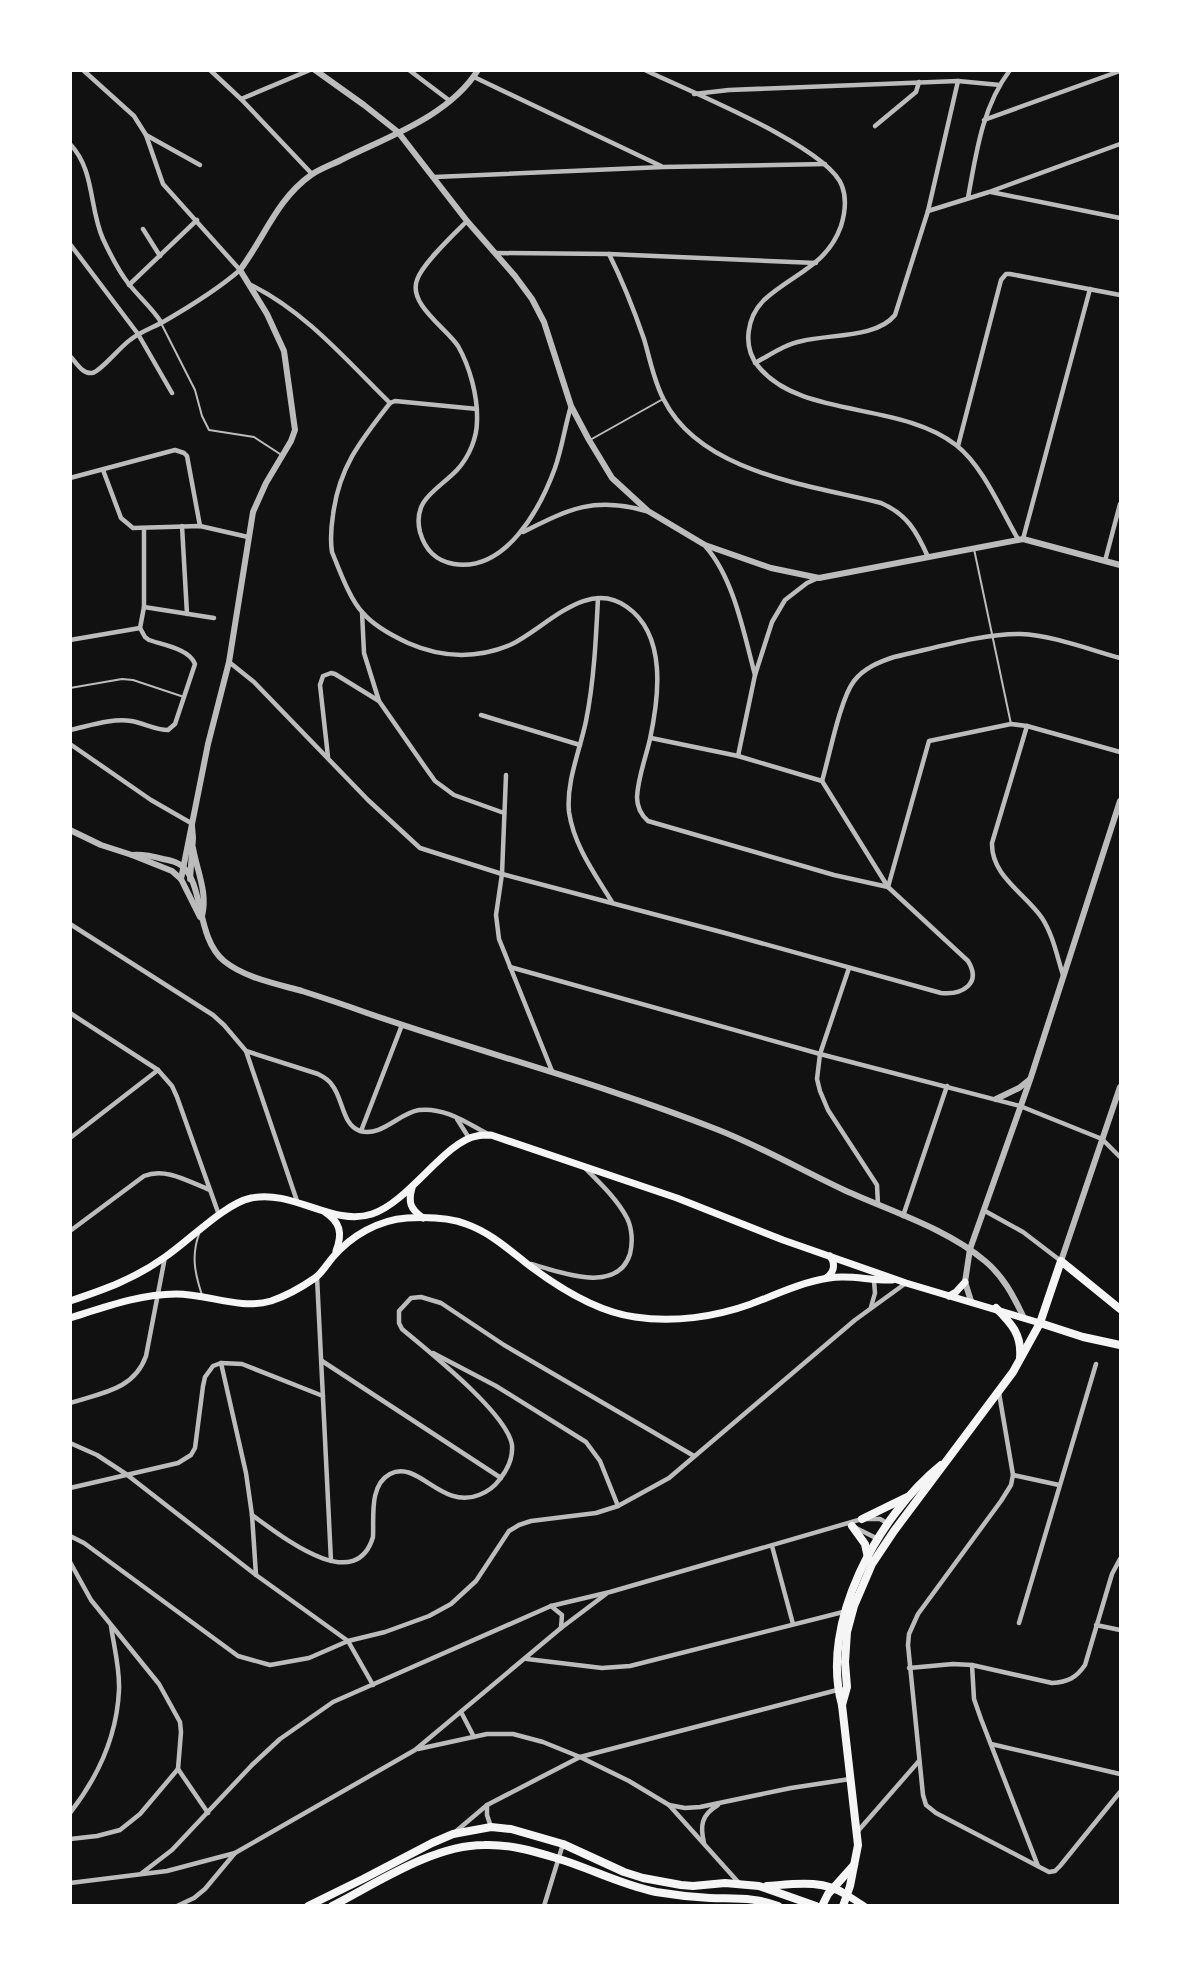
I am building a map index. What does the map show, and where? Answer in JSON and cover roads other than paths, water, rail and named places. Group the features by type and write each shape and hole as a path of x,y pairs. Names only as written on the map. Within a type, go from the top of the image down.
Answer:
{"main road":[{"path":"70,1301 137,1276 233,1205 262,1196 297,1201 345,1216 372,1214 412,1188 459,1144 469,1138 490,1135 682,1200 906,1283 1116,1345 1120,1339"},
{"path":"412,1188 410,1204 415,1213 423,1218"},
{"path":"322,1209 333,1217 340,1229 339,1244 334,1256"},
{"path":"70,1318 158,1295 202,1296 251,1304 270,1301 288,1294 316,1277 334,1256 357,1236 369,1229 405,1218 463,1223 480,1230 569,1293 594,1305 634,1317 686,1318 713,1314 748,1305 826,1278 897,1280"},
{"path":"826,1278 834,1268 830,1256"},
{"path":"843,1905 855,1864 858,1832 838,1689 838,1644 855,1583 867,1558 894,1531 1020,1362 1040,1323 1061,1261 1120,1309"},
{"path":"949,1296 956,1293 965,1282"},
{"path":"996,1308 1017,1332 1020,1362"},
{"path":"1046,1308 1054,1328"},
{"path":"842,1705 847,1688 848,1611 872,1564 889,1523 909,1496 947,1460"},
{"path":"862,1519 909,1496"},
{"path":"849,1525 865,1544 867,1558"},
{"path":"308,1905 453,1834 491,1827 511,1829 563,1844 624,1872 643,1878 687,1886 740,1883 759,1886 816,1905"},
{"path":"333,1905 425,1860 466,1846 498,1845 518,1847 558,1858 654,1892 691,1897 751,1898 778,1905"},
{"path":"822,1905 834,1887 855,1864"},
{"path":"759,1886 811,1884 834,1887 864,1905"}],"street":[{"path":"82,70 134,116 146,135 163,184 197,220 250,285 284,351 295,430 258,499 248,537 244,579 229,662 208,744 181,879"},
{"path":"210,70 241,99 312,174"},
{"path":"241,99 310,70"},
{"path":"315,70 398,132 467,221 521,284 544,322 570,406 612,478 648,511 705,546 771,568 819,578"},
{"path":"409,70 450,101"},
{"path":"645,70 794,142 825,164 842,184 845,199 844,217 831,247 816,263 764,300 755,312 749,326 748,337 749,350 755,363 778,386 803,396 920,424 939,433 958,446 979,472 1020,539"},
{"path":"968,198 984,120 1000,85 1010,70"},
{"path":"984,120 1120,71"},
{"path":"70,356 82,370 92,373 97,371 113,354 138,334 227,282 251,255 285,199 312,174 425,118 450,101 476,74 663,167"},
{"path":"694,94 729,90 919,82 958,81 1000,85"},
{"path":"755,363 800,341 868,331 890,322 899,305 928,211 958,81"},
{"path":"875,126 916,92 919,82"},
{"path":"146,135 200,165"},
{"path":"70,144 86,167 95,216 118,269 161,322"},
{"path":"928,211 989,192 1120,144"},
{"path":"435,177 663,167 825,164"},
{"path":"989,192 1120,218"},
{"path":"129,285 197,220"},
{"path":"467,221 418,275 415,290 423,307 459,348 469,374 477,409 476,432 466,458 457,470 428,495 424,502 419,522 426,548 438,559 452,564 482,562 494,556 520,533 536,508 555,467 570,406"},
{"path":"143,229 160,256"},
{"path":"70,244 138,334 172,393"},
{"path":"495,253 609,254 816,263"},
{"path":"609,254 633,308 663,399 693,436 730,460 759,472 893,508 915,529 928,556"},
{"path":"958,446 1003,276 1010,274 1120,295"},
{"path":"250,285 274,298 306,322 390,403"},
{"path":"1020,539 1090,289"},
{"path":"477,409 395,401 390,403 356,448 345,468 338,486 330,541 332,552 362,612 364,653 379,701 425,767 444,789 504,813"},
{"path":"70,478 175,450 184,453 187,456 200,526"},
{"path":"103,470 121,518 126,525 144,529 200,526 248,537"},
{"path":"520,533 558,515 592,504 617,504 648,511"},
{"path":"1104,561 1120,504"},
{"path":"182,526 187,614"},
{"path":"70,730 122,720 161,730 168,730 175,724 195,663 187,653 149,640 140,628 144,607 144,529"},
{"path":"738,756 754,675 777,610 797,589 819,578 1020,539 1120,566"},
{"path":"705,546 717,558 728,584 754,675"},
{"path":"598,598 591,693 569,792 569,810 573,830 584,856 612,902"},
{"path":"362,612 397,638 423,649 450,656 473,655 509,645 583,600 613,599 630,608 646,627 652,641 657,665 657,693 651,738 637,798 640,812 648,821 834,875 888,887"},
{"path":"144,607 214,618"},
{"path":"70,640 140,628"},
{"path":"822,782 846,696 860,675 873,665 894,657 993,637 1020,634 1120,658"},
{"path":"229,662 254,682 368,800 420,848 502,874 941,993 959,993 966,989 973,975 972,968 962,953 888,887 822,782 738,756 651,738"},
{"path":"328,757 320,686 323,676 335,674 379,701"},
{"path":"481,715 580,745"},
{"path":"888,887 929,741 1011,724 1027,726 1120,752"},
{"path":"1027,726 992,843 992,851 996,865 1043,920 1064,977"},
{"path":"70,744 151,800 191,823"},
{"path":"506,775 502,874 497,904 497,928 499,939 552,1071"},
{"path":"971,1301 965,1282 970,1249 1030,1080 1120,801"},
{"path":"191,823 193,848 204,895 205,906 202,919"},
{"path":"70,830 102,846 167,868 181,879 202,919"},
{"path":"187,889 193,848"},
{"path":"132,855 153,856 172,861 183,867 190,878 209,941 224,961 235,968 264,980 402,1025 552,1071 718,1130 949,1237 970,1249 997,1272 1009,1288 1023,1316"},
{"path":"70,924 199,1005 224,1025 246,1050 297,1201"},
{"path":"510,967 820,1054 1020,1106 1102,1139 1120,1157"},
{"path":"849,968 820,1054 817,1072 820,1091 828,1110 877,1185 878,1205"},
{"path":"70,1013 158,1070 172,1086 219,1215"},
{"path":"361,1131 402,1025"},
{"path":"246,1050 327,1079 338,1095 349,1124 361,1131 378,1130 411,1112 420,1110 453,1115 490,1135"},
{"path":"70,1138 158,1070"},
{"path":"996,1099 1030,1080"},
{"path":"903,1216 947,1086"},
{"path":"985,1211 1023,1232 1061,1261 1120,1087"},
{"path":"453,1115 464,1127 469,1138"},
{"path":"526,1263 586,1278 604,1277 616,1273 624,1265 632,1244 631,1228 627,1218 618,1203 584,1167"},
{"path":"70,1231 144,1176 152,1173 170,1175 210,1191"},
{"path":"70,1403 115,1389 136,1376 146,1356 165,1257"},
{"path":"316,1277 331,1561"},
{"path":"871,1307 875,1293 874,1281"},
{"path":"70,1536 84,1543 238,1656 260,1664 285,1663 309,1658 348,1641 386,1632 429,1616 451,1604 476,1581 509,1531 519,1525 531,1521 596,1513 618,1506 669,1478 871,1307 906,1283"},
{"path":"252,1515 302,1550 331,1561 359,1558 367,1551 374,1537 376,1490 388,1474 397,1471 407,1472 416,1475 440,1492 456,1497 471,1498 484,1493 501,1478 512,1453 511,1442 506,1430 483,1402 402,1329 399,1323 399,1311 411,1298 429,1298 441,1303 504,1345 694,1456"},
{"path":"426,1349 496,1386 586,1442 600,1461 618,1506"},
{"path":"322,1361 501,1478"},
{"path":"70,1488 178,1464 191,1455 195,1448 205,1377 213,1366 221,1363 242,1364 323,1396"},
{"path":"221,1363 246,1473 252,1515 256,1575"},
{"path":"1019,1623 1096,1364"},
{"path":"999,1393 1012,1475 1007,1492 912,1623 908,1645 909,1668 923,1795 930,1809 1049,1872 1055,1871 1120,1792"},
{"path":"70,1443 97,1455 126,1474 256,1575 348,1641 373,1685"},
{"path":"1012,1475 1059,1485"},
{"path":"142,1873 172,1850 252,1765 280,1739 333,1702 551,1606 610,1592 849,1525 862,1519 880,1519 889,1523 894,1531"},
{"path":"849,1525 882,1542"},
{"path":"772,1546 793,1624"},
{"path":"909,1668 953,1664 972,1665 1052,1683 1065,1682 1077,1675 1085,1665 1112,1574 1120,1559"},
{"path":"70,1562 91,1600 143,1661 173,1706 180,1722 178,1768 208,1813"},
{"path":"70,1882 167,1871 235,1853 415,1750 561,1628 610,1592"},
{"path":"551,1606 562,1615 561,1628"},
{"path":"526,1659 602,1668 630,1665 848,1611"},
{"path":"1096,1625 1120,1630"},
{"path":"70,1813 99,1768 108,1748 115,1717 119,1690 118,1667 111,1626"},
{"path":"972,1665 974,1699 1038,1866"},
{"path":"453,1834 487,1805 580,1757 847,1688"},
{"path":"462,1712 474,1737"},
{"path":"415,1750 487,1734 513,1734 543,1742 580,1757 629,1781 669,1805 740,1883"},
{"path":"991,1744 1120,1774"},
{"path":"858,1832 919,1761"},
{"path":"70,1839 97,1836 120,1830 140,1814 178,1768"},
{"path":"669,1805 685,1808 723,1803 791,1788 850,1779"},
{"path":"705,1845 701,1831 702,1822 706,1815 723,1803"},
{"path":"487,1805 491,1827"},
{"path":"544,1905 563,1844"},
{"path":"177,1905 194,1898 205,1889 235,1853"}],"lane":[{"path":"161,322 195,390 202,416 209,430 254,438 283,456"},
{"path":"589,440 663,399"},
{"path":"974,549 1011,724"},
{"path":"70,688 122,679 133,680 184,697"},
{"path":"200,1231 194,1257 202,1296"}]}
